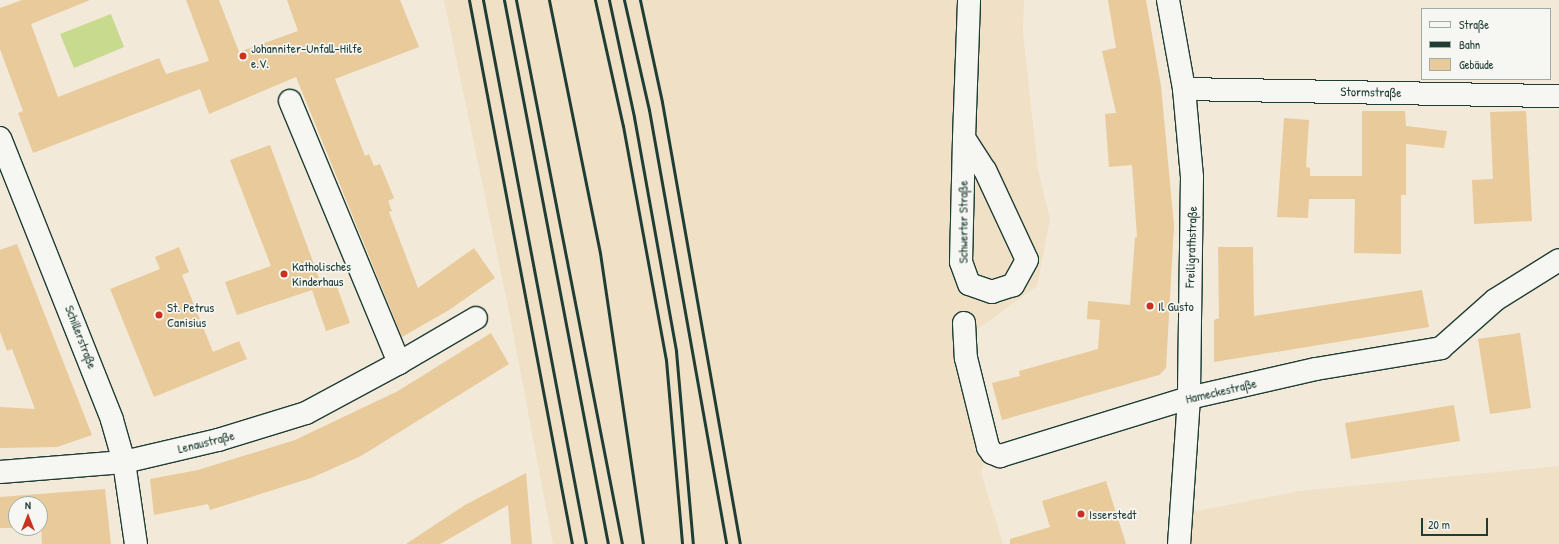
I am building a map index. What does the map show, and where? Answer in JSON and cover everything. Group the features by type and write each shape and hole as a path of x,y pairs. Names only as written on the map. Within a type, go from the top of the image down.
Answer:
{"street":[{"name":"Schwerter Straße","path":"964,138 985,170 1027,260 1013,285 992,292 969,284 961,262 964,138 969,0"},
{"name":"Freiligrathstraße","path":"1168,0 1184,89 1192,177 1189,398 1179,544"},
{"name":"Stormstraße","path":"1184,89 1559,96"},
{"path":"290,101 399,363"},
{"name":"Schillerstraße","path":"0,138 79,331 112,420 124,462 136,544"},
{"name":"Hameckestraße","path":"964,322 966,358 988,447 992,453 1000,456 1189,398 1316,369 1441,348 1495,300 1559,260"},
{"name":"Lenaustraße","path":"0,472 124,462 218,440 306,413 399,363 476,318"}],"shaded area":[{"path":"444,0 1024,0 1023,33 1038,170 1050,219 1037,286 965,338 988,447 981,473 1003,544 553,544 509,311"},
{"path":"1559,466 1559,544 1179,544 1182,514 1300,491"}],"green space":[{"path":"111,14 124,47 74,68 60,34"}],"building":[{"path":"22,0 90,0 31,24 58,97 159,58 166,74 209,61 186,0 219,0 239,52 298,31 287,0 400,0 419,47 335,79 365,156 369,154 374,166 380,164 394,198 388,201 392,211 389,212 418,288 474,248 495,278 449,310 402,337 296,77 209,114 200,89 33,153 18,113 23,111 0,49 0,8"},
{"path":"1108,0 1146,0 1161,86 1174,226 1166,368 1159,375 1002,420 992,383 1020,376 1019,371 1098,349 1100,320 1087,319 1088,301 1130,305 1135,237 1137,237 1132,165 1109,167 1105,114 1116,113 1102,51 1116,48"},
{"path":"1362,111 1405,111 1406,126 1447,131 1444,148 1406,144 1406,195 1401,195 1401,254 1354,253 1355,199 1309,199 1308,218 1277,217 1284,118 1309,120 1306,167 1310,168 1310,176 1362,176"},
{"path":"1526,111 1532,221 1474,224 1472,180 1493,179 1490,112"},
{"path":"270,145 322,286 335,281 350,323 326,331 312,290 237,315 225,282 271,266 230,160"},
{"path":"17,244 92,435 57,447 0,448 0,407 35,409 12,349 7,351 0,332 0,250"},
{"name":"St. Petrus Canisius","path":"179,247 189,272 182,275 213,352 239,341 247,359 154,397 110,289 160,269 155,257"},
{"path":"1218,247 1253,247 1254,316 1422,290 1429,327 1214,362 1214,320 1219,318"},
{"path":"491,333 509,364 361,456 311,478 210,510 208,504 154,515 150,479 198,470 295,440 398,391"},
{"path":"1520,333 1531,408 1490,414 1478,339"},
{"path":"1454,405 1460,441 1351,459 1345,423"},
{"path":"526,473 532,544 511,544 508,505 440,544 406,544 465,505"},
{"name":"Isserstedt","path":"1106,481 1126,544 1010,544 1010,539 1050,527 1042,501"},
{"path":"105,489 111,544 42,544 42,536 48,536 48,496 13,496"},
{"path":"8,496 8,528 0,528 0,497"}],"railway":[{"path":"469,0 572,544"},
{"path":"483,0 586,544"},
{"path":"504,0 608,544"},
{"path":"516,0 622,544"},
{"path":"549,0 600,253 643,544"},
{"path":"595,0 623,126 666,360 682,544"},
{"path":"609,0 634,117 676,351 693,544"},
{"path":"624,0 649,110 726,544"},
{"path":"640,0 662,102 740,544"}],"place":[{"name":"Johanniter-Unfall-Hilfe e.V.","path":"243,56"},
{"name":"Katholisches Kinderhaus","path":"284,274"},
{"name":"Il Gusto","path":"1150,306"},
{"name":"St. Petrus Canisius","path":"159,315"},
{"name":"Isserstedt","path":"1081,514"}]}
